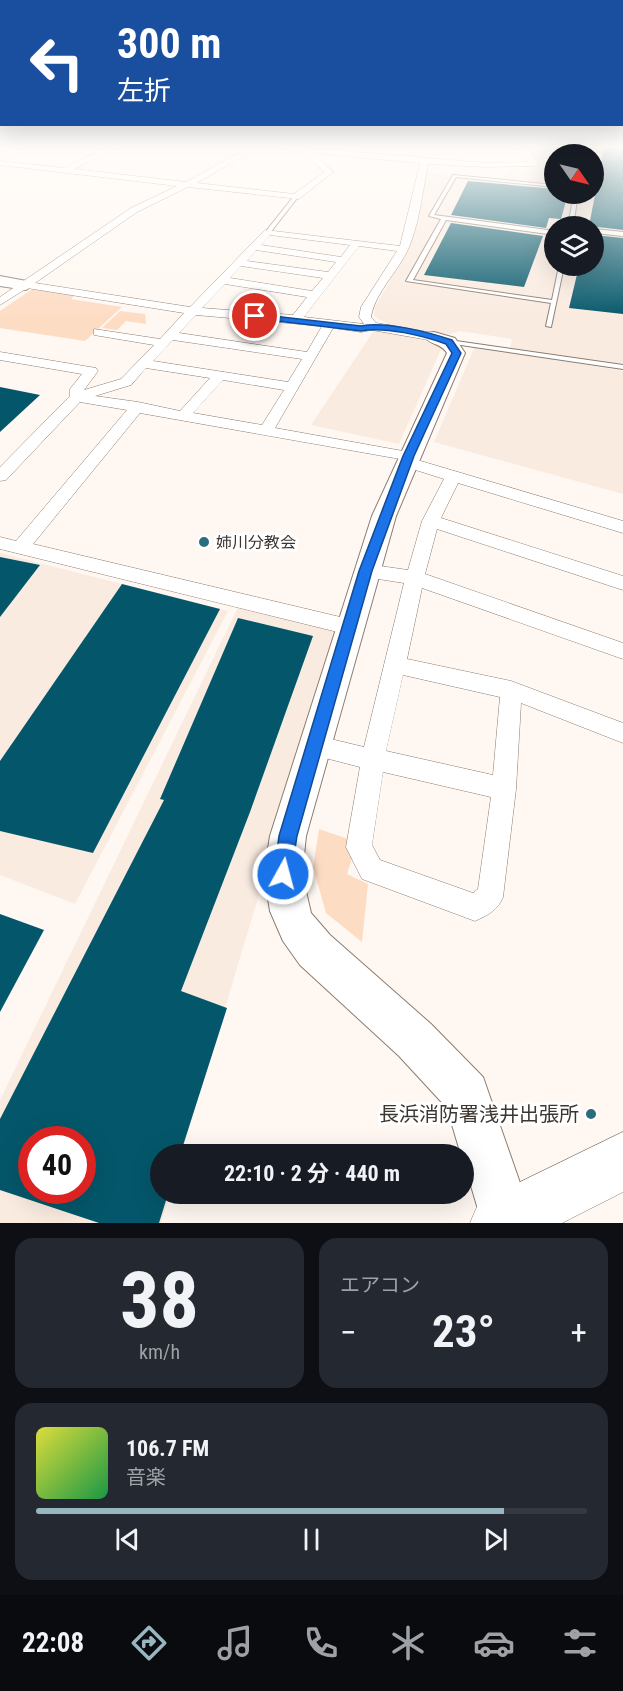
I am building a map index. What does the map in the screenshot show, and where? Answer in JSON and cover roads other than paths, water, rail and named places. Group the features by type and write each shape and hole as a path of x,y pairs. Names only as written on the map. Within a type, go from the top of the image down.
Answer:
{"highway":[{"path":"505,1222 623,1161"}],"street":[{"path":"0,302 144,205"},
{"path":"372,326 364,317 367,307 407,242 415,205"},
{"path":"0,477 76,397 126,382 268,232 403,249"},
{"path":"296,319 356,244"},
{"path":"256,247 342,260"},
{"path":"240,263 331,276"},
{"path":"222,280 314,295"},
{"path":"0,281 192,312 296,319 361,328 372,326 442,339 456,353 408,459 366,571 288,836 283,874 290,911 297,927 315,950 416,1040 466,1094 505,1222"},
{"path":"267,429 329,325"},
{"path":"98,332 310,356"},
{"path":"0,356 91,370 77,388 76,397"},
{"path":"144,364 292,387"},
{"path":"184,415 219,376"},
{"path":"76,397 267,429 408,459 453,476 623,527"},
{"path":"21,547 138,406"},
{"path":"453,476 431,521 415,578 373,759 359,847 372,870 475,907 489,897 504,789 511,690"},
{"path":"431,521 623,583"},
{"path":"0,543 350,627"},
{"path":"366,571 415,578 623,651"},
{"path":"395,665 511,690 623,733"},
{"path":"314,746 504,789"}],"lane":[{"path":"268,232 290,205"},
{"path":"437,205 430,216 544,232"},
{"path":"444,218 410,281 554,302"},
{"path":"604,232 623,234"},
{"path":"549,326 560,276"},
{"path":"442,339 623,366"}],"place":[{"name":"姉川分教会","path":"204,542"},
{"name":"長浜消防署浅井出張所","path":"591,1114"}]}
